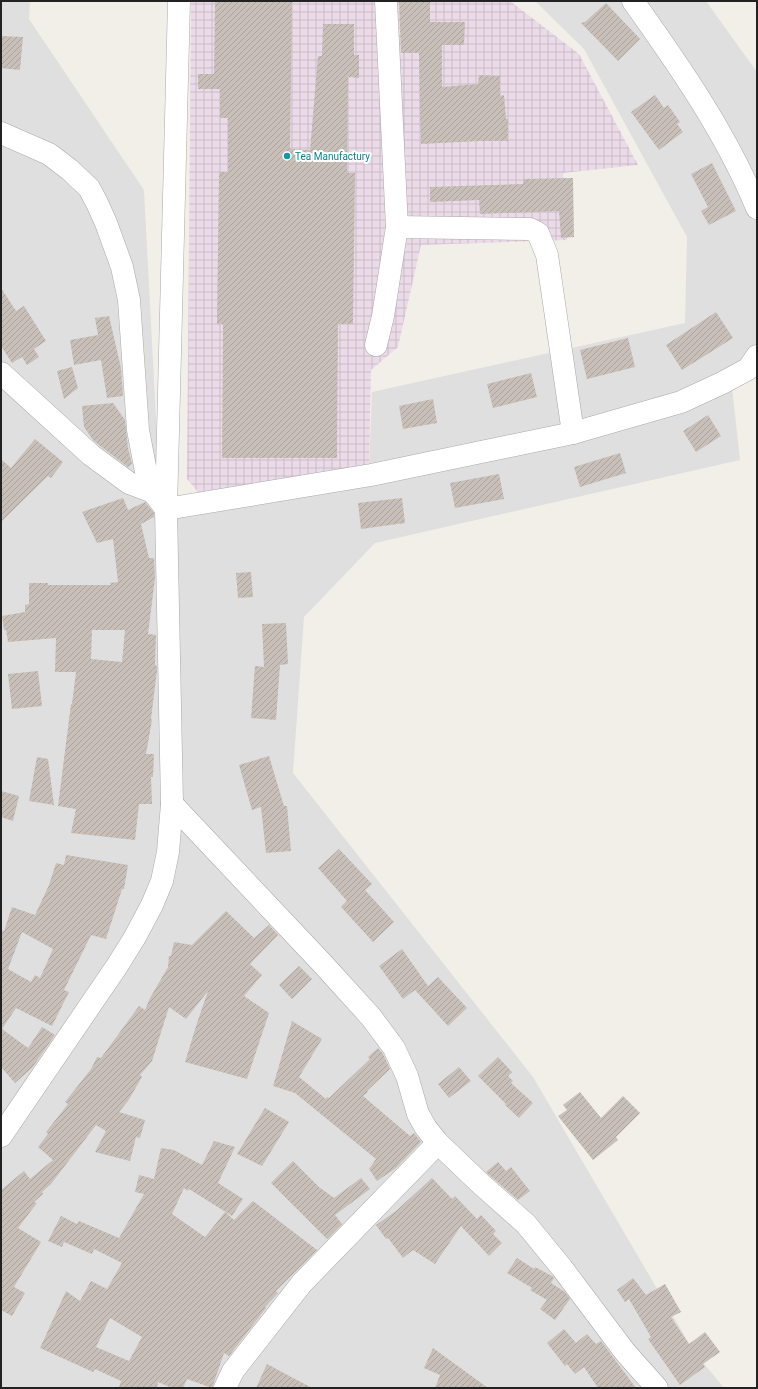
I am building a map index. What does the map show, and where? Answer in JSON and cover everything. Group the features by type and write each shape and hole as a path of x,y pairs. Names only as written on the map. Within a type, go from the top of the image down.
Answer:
{"street":[{"path":"1,1136 117,966 135,937 152,905 162,881 168,852 172,804 159,501 179,1"},
{"path":"376,344 384,310 396,227 386,1"},
{"path":"633,1 699,97 731,152 757,208"},
{"path":"1,133 49,154 70,170 89,188 106,223 122,267 129,300 138,430 146,476 159,501"},
{"path":"396,227 530,229 538,233 547,255 572,433"},
{"path":"1,373 91,455 129,483 159,501 371,475 572,433 681,402 722,384 748,369 757,356"},
{"path":"172,804 371,1017 394,1048 408,1076 418,1114 426,1128 438,1143 526,1224 550,1252 625,1352 657,1388"},
{"path":"225,1388 233,1371 302,1283 438,1143"}],"shaded area":[{"path":"1,1 30,1 29,19 144,190 161,514 369,469 372,392 685,323 687,237 584,49 535,1 706,1 757,72 757,369 732,387 740,460 375,543 304,617 293,773 533,1077 693,1350 724,1388 1,1388"},
{"path":"191,1 510,1 579,54 638,165 563,173 567,240 421,245 398,347 371,370 369,470 198,492 187,479"}],"building":[{"name":"Tea Manufactury","path":"215,1 292,1 290,149 310,150 318,56 322,56 323,24 354,24 354,55 359,55 359,78 348,77 347,173 355,173 353,324 338,324 337,458 222,458 223,324 217,324 219,172 228,172 228,118 220,118 220,89 198,89 198,74 214,74"},
{"path":"399,1 430,1 430,22 465,22 464,45 442,45 442,87 478,84 479,75 500,76 500,96 504,95 506,119 508,119 508,141 421,144 419,53 401,53"},
{"path":"606,3 640,39 618,61 581,23 585,22"},
{"path":"1,36 23,37 20,70 1,68"},
{"path":"655,95 664,108 668,105 680,122 677,124 683,132 659,150 631,112"},
{"path":"712,163 736,211 709,225 701,211 708,207 691,174"},
{"path":"573,178 574,237 561,238 559,211 480,214 479,200 430,202 430,187 523,184 523,179"},
{"path":"1,288 16,311 24,306 46,341 34,349 39,357 27,365 22,357 12,363 1,346"},
{"path":"716,312 733,338 682,370 666,345"},
{"path":"109,316 121,368 123,396 107,398 101,360 74,365 70,340 98,335 95,318"},
{"path":"628,338 635,367 587,379 580,350"},
{"path":"72,367 78,388 64,399 57,371"},
{"path":"531,373 537,397 493,408 487,384"},
{"path":"433,399 437,423 403,429 399,406"},
{"path":"113,403 125,420 128,448 132,464 128,467 93,440 84,427 82,406"},
{"path":"708,415 721,436 696,452 683,431"},
{"path":"35,439 63,462 51,478 48,476 1,522 1,459 11,468"},
{"path":"620,453 626,473 580,487 574,467"},
{"path":"499,474 504,499 455,508 450,483"},
{"path":"123,498 128,510 145,502 154,513 154,517 141,524 149,558 154,558 155,578 148,634 156,635 155,665 157,666 157,670 152,720 146,754 154,754 153,777 151,777 152,804 139,804 135,840 71,833 76,809 58,806 76,672 55,672 56,638 8,642 6,630 4,630 2,616 25,612 25,605 29,604 29,583 48,583 48,585 111,585 110,583 118,582 113,539 97,543 82,512","holes":["92,630 125,630 122,662 91,659"]},
{"path":"402,498 405,523 361,529 358,503"},
{"path":"251,572 253,597 238,598 236,573"},
{"path":"286,623 288,664 280,665 276,720 251,718 255,666 264,667 262,624"},
{"path":"38,671 42,706 12,709 8,674"},
{"path":"269,756 284,806 287,806 291,851 266,853 261,807 252,810 239,765"},
{"path":"37,757 48,759 54,805 29,801"},
{"path":"1,791 19,796 13,821 1,817"},
{"path":"339,849 372,884 365,890 394,922 373,942 341,907 347,901 318,868"},
{"path":"66,855 128,865 124,889 122,889 106,939 91,935 64,990 69,992 52,1026 16,1008 2,1029 28,1048 42,1027 55,1035 32,1068 15,1083 1,1067 1,930 4,931 12,907 35,915 49,885 56,863 64,865","holes":["22,932 53,949 40,978 35,975 31,982 8,969"]},
{"path":"226,911 254,938 269,925 278,935 250,964 262,975 244,996 269,1013 247,1079 185,1062 208,991 186,1019 169,1007 152,1061 140,1075 142,1077 128,1101 119,1112 145,1120 140,1138 136,1137 130,1161 95,1152 106,1131 96,1125 51,1184 42,1192 43,1194 34,1202 37,1203 18,1228 41,1242 14,1287 25,1293 12,1316 1,1310 1,1190 24,1171 30,1179 53,1160 38,1147 48,1134 46,1132 68,1104 65,1102 91,1069 97,1057 101,1058 139,1006 145,1010 150,998 168,967 169,956 171,956 174,942 192,945"},
{"path":"402,949 428,986 438,977 467,1008 448,1026 415,990 403,999 379,966"},
{"path":"299,966 312,979 292,999 279,985"},
{"path":"292,1021 322,1039 299,1077 326,1099 327,1097 329,1098 370,1059 368,1057 378,1048 383,1054 390,1069 363,1096 410,1136 414,1133 421,1142 396,1168 377,1181 369,1169 376,1159 295,1093 273,1086"},
{"path":"498,1057 512,1072 508,1076 513,1081 511,1083 533,1103 519,1118 478,1076"},
{"path":"459,1067 471,1081 449,1098 438,1084"},
{"path":"580,1092 601,1118 623,1096 640,1113 616,1137 618,1140 593,1160 558,1116 567,1110 563,1105"},
{"path":"265,1108 289,1122 262,1166 237,1154"},
{"path":"214,1141 235,1147 218,1183 243,1199 232,1216 189,1189 188,1191 184,1188 172,1214 205,1237 225,1212 234,1220 253,1201 317,1250 276,1291 278,1293 265,1307 266,1308 229,1356 224,1353 212,1388 187,1379 183,1388 172,1388 158,1382 157,1388 119,1388 121,1381 95,1369 93,1372 40,1348 66,1291 80,1301 91,1281 107,1289 122,1263 94,1249 92,1254 64,1242 62,1247 48,1241 61,1216 77,1224 79,1221 119,1238 144,1194 135,1192 139,1175 154,1179 161,1148 174,1150 202,1165","holes":["110,1318 142,1337 129,1361 96,1347"]},
{"path":"293,1161 319,1187 334,1198 361,1178 370,1189 335,1215 342,1224 327,1239 271,1183"},
{"path":"498,1162 506,1171 511,1167 530,1191 518,1200 486,1172"},
{"path":"432,1178 452,1199 455,1196 477,1219 481,1215 496,1231 493,1234 502,1243 489,1256 461,1226 435,1264 413,1250 403,1258 388,1238 386,1239 376,1225 396,1211"},
{"path":"517,1258 534,1269 535,1267 552,1276 554,1278 551,1283 565,1292 570,1299 555,1320 540,1309 547,1300 530,1290 532,1288 507,1273"},
{"path":"633,1278 646,1295 665,1284 681,1312 671,1317 689,1344 705,1332 720,1352 703,1364 705,1367 680,1385 648,1339 651,1337 629,1299 625,1302 617,1290"},
{"path":"564,1329 576,1343 587,1334 596,1344 601,1341 636,1388 598,1388 584,1367 575,1374 567,1364 565,1366 547,1343"},
{"path":"433,1348 488,1388 435,1388 440,1375 424,1368"},
{"path":"267,1364 312,1388 256,1388"}],"place":[{"name":"Tea Manufactury","path":"287,156"}]}
